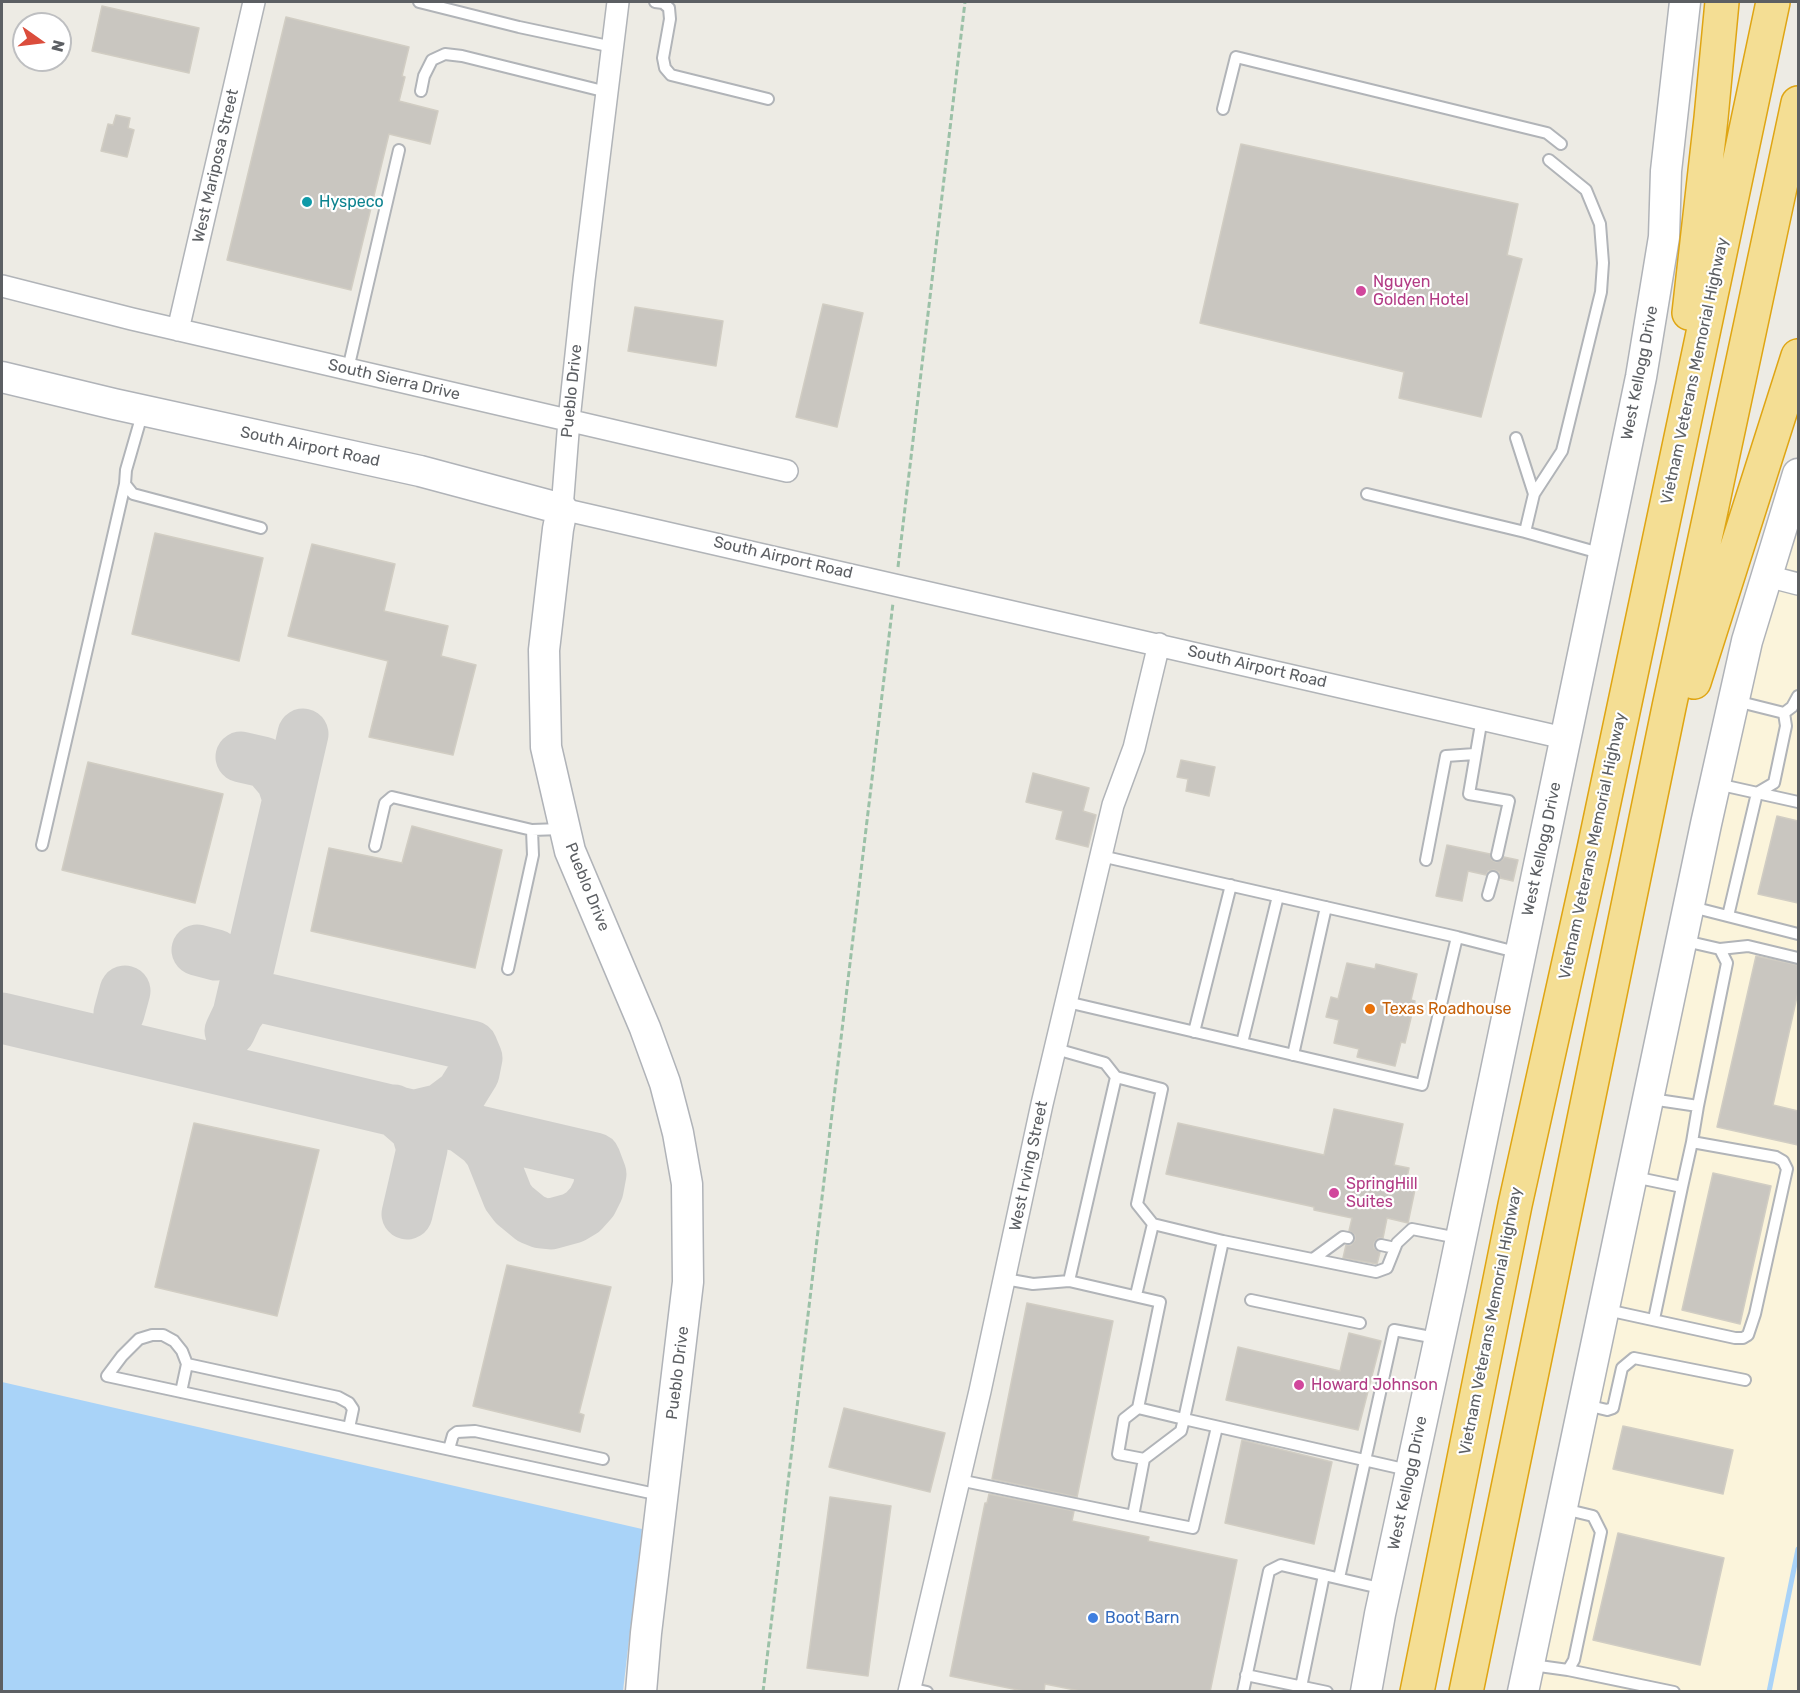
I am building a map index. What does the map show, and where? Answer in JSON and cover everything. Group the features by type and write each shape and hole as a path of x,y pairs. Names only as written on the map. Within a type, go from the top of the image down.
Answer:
{"highway":[{"path":"1680,440 1688,318 1722,2"},
{"name":"Vietnam Veterans Memorial Highway","path":"1417,1692 1515,1205 1594,849 1773,2"},
{"path":"1466,1692 1632,881 1798,103"},
{"path":"1632,881 1798,356"}],"main road":[{"name":"West Kellogg Drive","path":"1366,1692 1385,1589 1440,1339 1641,377 1664,237 1666,171 1684,2"},
{"name":"South Airport Road","path":"2,377 142,411 420,471 562,509"},
{"path":"1526,1678 1747,641 1798,474"},
{"name":"Pueblo Drive","path":"562,509 544,650 546,747 570,851 645,1028 665,1083 678,1132 687,1184 688,1282 641,1692"}],"street":[{"name":"West Mariposa Street","path":"178,330 254,2"},
{"name":"Pueblo Drive","path":"562,509 569,420 618,2"},
{"name":"South Sierra Drive","path":"2,286 178,330 787,471"},
{"name":"South Airport Road","path":"562,509 1564,738"},
{"path":"1767,576 1798,584"},
{"name":"West Irving Street","path":"915,1690 959,1480 1101,855 1113,805 1134,748 1159,644"}],"lane":[{"path":"419,2 612,47"},
{"path":"655,2 663,3 669,8 670,19 663,58 665,68 671,75 768,99"},
{"path":"421,91 424,76 432,60 445,54 607,92"},
{"path":"1223,109 1236,57 1547,133 1561,144"},
{"path":"348,369 399,150"},
{"path":"1525,532 1534,494 1562,451 1601,292 1603,263 1600,224 1586,190 1549,160"},
{"path":"42,845 125,484 126,470 142,411"},
{"path":"1516,438 1534,494"},
{"path":"125,484 133,494 261,528"},
{"path":"1367,494 1525,532 1603,555"},
{"path":"1784,713 1792,707 1798,696"},
{"path":"1734,701 1784,713"},
{"path":"1728,916 1757,793 1774,783 1786,726 1784,713"},
{"path":"1482,718 1469,794 1509,801 1497,855"},
{"path":"1426,860 1446,756 1476,754"},
{"path":"1715,783 1798,802"},
{"path":"375,846 385,803 392,797 532,830 565,829"},
{"path":"508,969 534,855 532,830"},
{"path":"1101,855 1520,953"},
{"path":"1488,895 1493,877"},
{"path":"1194,1032 1231,885"},
{"path":"1242,1043 1278,896"},
{"path":"1689,906 1798,934"},
{"path":"1293,1055 1326,907"},
{"path":"1067,1002 1422,1085 1457,937"},
{"path":"1682,940 1720,949 1748,946 1798,958"},
{"path":"1654,1319 1727,963 1720,949"},
{"path":"1056,1049 1105,1063 1116,1077 1162,1089 1137,1204 1153,1224 1223,1241 1376,1272 1387,1268 1396,1243 1412,1228 1461,1239"},
{"path":"1069,1281 1116,1077"},
{"path":"1648,1099 1698,1106"},
{"path":"1603,1310 1735,1338 1748,1335 1755,1314 1787,1169 1783,1161 1776,1156 1692,1142"},
{"path":"1632,1176 1682,1186"},
{"path":"1136,1295 1153,1224"},
{"path":"1313,1259 1343,1237 1348,1238"},
{"path":"1133,1516 1144,1459 1181,1431 1223,1241"},
{"path":"1381,1245 1395,1248"},
{"path":"1005,1279 1033,1284 1069,1281 1160,1302 1138,1408 1124,1419 1118,1454 1144,1459"},
{"path":"1251,1300 1360,1323"},
{"path":"1339,1578 1366,1461 1389,1329 1440,1339"},
{"path":"181,1392 187,1365 182,1351 174,1341 163,1335 152,1335 139,1339 107,1376 181,1392 349,1428 663,1495"},
{"path":"1583,1405 1607,1410 1613,1408 1622,1368 1634,1358 1745,1380"},
{"path":"187,1365 338,1397 349,1403 353,1409 349,1428"},
{"path":"1138,1408 1411,1471"},
{"path":"959,1480 1193,1528 1220,1428"},
{"path":"449,1449 453,1435 457,1432 475,1431 603,1459"},
{"path":"1562,1509 1593,1516 1601,1532 1574,1660 1568,1670"},
{"path":"1243,1692 1269,1571 1281,1565 1385,1589"},
{"path":"1300,1689 1324,1575"},
{"path":"1526,1678 1568,1670 1674,1692"},
{"path":"1246,1675 1300,1689 1327,1692"}],"path":[{"path":"763,1692 965,2"}],"shaded area":[{"path":"1798,477 1798,1691 1525,1692"}],"water":[{"path":"2,1382 642,1529 623,1691 2,1691"}],"building":[{"path":"102,6 199,28 189,73 92,51"},
{"name":"Hyspeco","path":"286,17 409,47 399,101 438,111 430,144 389,134 351,290 227,260"},
{"path":"116,115 130,118 128,128 134,130 127,157 101,151 108,124 113,125"},
{"name":"Nguyen Golden Hotel","path":"1241,144 1518,204 1507,255 1522,259 1481,417 1399,398 1404,372 1200,323"},
{"path":"823,304 863,313 837,427 796,417"},
{"path":"635,307 723,321 716,366 628,351"},
{"path":"155,533 263,558 239,661 132,634"},
{"path":"312,544 395,564 384,611 448,626 441,656 476,665 453,755 369,737 388,661 288,636"},
{"path":"1181,760 1215,767 1209,796 1186,791 1188,779 1177,777"},
{"path":"88,762 223,794 195,903 62,870"},
{"path":"1033,773 1089,788 1083,811 1096,815 1088,847 1056,839 1063,811 1026,802"},
{"path":"1777,816 1798,821 1798,903 1758,894"},
{"path":"412,826 502,850 475,968 311,931 329,848 402,863"},
{"path":"1447,845 1490,854 1492,860 1496,862 1504,857 1518,860 1513,881 1500,878 1499,872 1494,870 1488,871 1486,875 1468,871 1462,901 1436,896"},
{"path":"1756,956 1798,965 1798,992 1773,1105 1798,1111 1798,1145 1717,1127"},
{"name":"Texas Roadhouse","path":"1347,963 1375,969 1376,964 1417,974 1411,1000 1415,1001 1405,1043 1401,1042 1395,1066 1357,1057 1359,1049 1334,1043 1339,1020 1326,1017 1331,997 1338,999"},
{"name":"SpringHill Suites","path":"1334,1109 1403,1124 1394,1165 1409,1168 1407,1178 1417,1180 1408,1223 1387,1218 1383,1238 1378,1238 1374,1243 1374,1248 1380,1252 1377,1264 1343,1258 1346,1245 1351,1245 1355,1240 1355,1235 1349,1231 1352,1218 1314,1210 1314,1207 1166,1174 1178,1123 1324,1155"},
{"path":"194,1123 319,1150 277,1316 155,1287"},
{"path":"1713,1173 1771,1186 1740,1324 1682,1310"},
{"path":"507,1265 611,1287 579,1413 584,1415 580,1432 473,1406"},
{"path":"1027,1303 1113,1321 1077,1497 992,1479"},
{"name":"Howard Johnson","path":"1349,1333 1381,1341 1358,1430 1226,1400 1238,1347 1340,1371"},
{"path":"844,1408 945,1433 930,1492 829,1467"},
{"path":"1623,1426 1733,1450 1723,1494 1613,1469"},
{"path":"1242,1440 1332,1462 1314,1544 1225,1523"},
{"name":"Boot Barn","path":"989,1494 1074,1511 1072,1521 1149,1537 1148,1541 1237,1560 1210,1692 1085,1692 1045,1684 1044,1692 1028,1692 950,1676 985,1503 987,1503"},
{"path":"830,1497 891,1506 868,1676 807,1668"},
{"path":"1618,1533 1724,1558 1700,1665 1593,1640"}],"waterway":[{"path":"1769,1692 1798,1549"}],"taxiway":[{"path":"241,757 263,762 270,767 282,781 288,799 303,734"},
{"path":"230,1031 238,1014 288,799"},
{"path":"197,950 216,955"},
{"path":"119,1013 125,991"},
{"path":"238,1014 247,1002 260,997 472,1046 477,1058 474,1073 461,1094 441,1109 416,1115"},
{"path":"2,1018 462,1127 482,1142 490,1152 508,1197 514,1205 531,1219 541,1223 551,1224 573,1218 583,1212 592,1202 598,1190 601,1174 595,1158 462,1127"},
{"path":"394,1110 416,1129 422,1149 407,1214"}],"place":[{"name":"Hyspeco","path":"307,202"},
{"name":"Nguyen Golden Hotel","path":"1361,291"},
{"name":"Texas Roadhouse","path":"1370,1009"},
{"name":"SpringHill Suites","path":"1334,1193"},
{"name":"Howard Johnson","path":"1299,1385"},
{"name":"Boot Barn","path":"1093,1618"}]}
